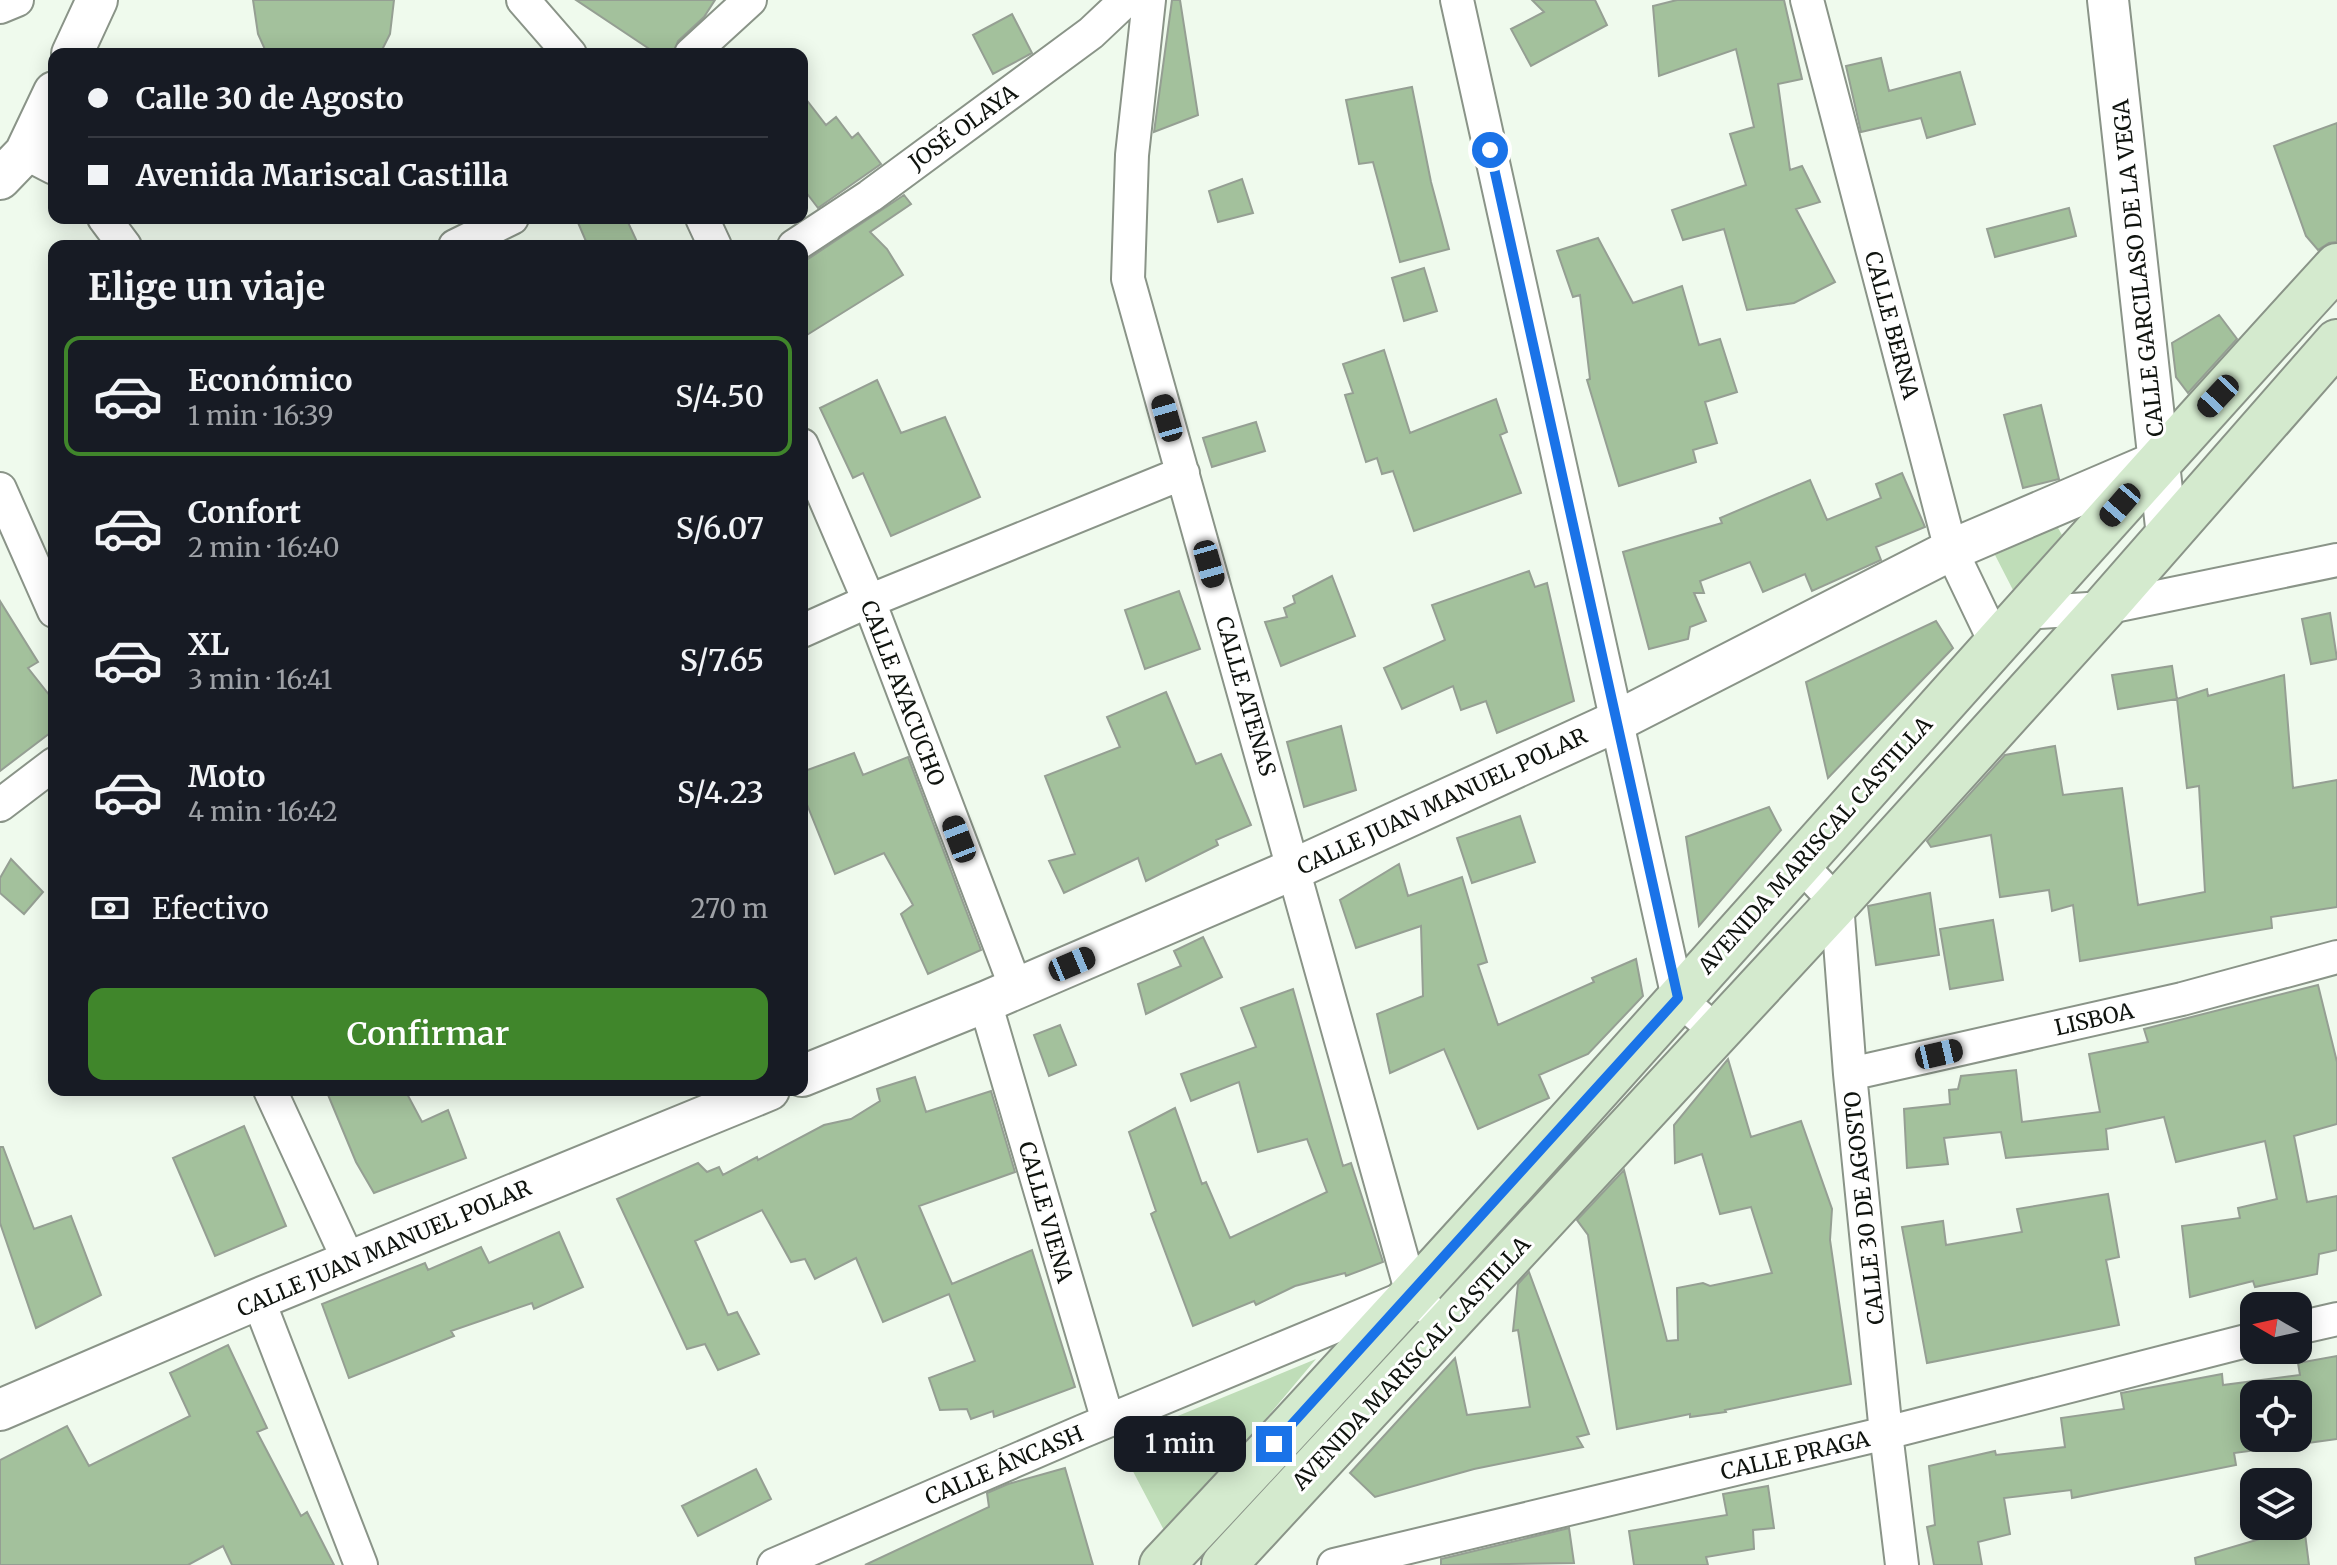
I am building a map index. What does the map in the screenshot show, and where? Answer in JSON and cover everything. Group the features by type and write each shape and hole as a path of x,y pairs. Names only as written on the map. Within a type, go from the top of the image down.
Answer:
{"main road":[{"name":"AVENIDA MARISCAL CASTILLA","path":"1167,1563 2337,266"},
{"name":"AVENIDA MARISCAL CASTILLA","path":"1224,1565 1837,903 2104,608 2337,342"}],"street":[{"path":"0,7 17,0"},
{"path":"75,48 97,0"},
{"path":"523,0 565,48"},
{"path":"698,48 750,0"},
{"name":"JOSÉ OLAYA","path":"803,240 870,196 1091,33 1126,0"},
{"name":"CALLE ATENAS","path":"1149,0 1132,155 1128,279 1412,1294 1444,1326"},
{"path":"1457,0 1678,998 1717,1032"},
{"name":"CALLE BERNA","path":"1807,0 1951,550 2010,628"},
{"name":"CALLE GARCILASO DE LA VEGA","path":"2108,0 2167,536"},
{"path":"26,167 48,108"},
{"path":"467,240 500,224"},
{"name":"CALLE AYACUCHO","path":"808,459 869,601 1000,995"},
{"name":"CALLE JUAN MANUEL POLAR","path":"808,1074 1294,869 1615,722 1951,550 2159,461"},
{"path":"808,628 1183,473"},
{"path":"0,489 48,597"},
{"path":"2010,628 2337,560"},
{"path":"0,805 48,769"},
{"path":"1800,864 1837,903"},
{"name":"CALLE 30 DE AGOSTO","path":"1837,903 1850,1074 1902,1565"},
{"name":"LISBOA","path":"1850,1074 2182,999 2337,957"},
{"name":"CALLE VIENA","path":"1000,995 1108,1421"},
{"path":"273,1096 349,1261"},
{"name":"CALLE JUAN MANUEL POLAR","path":"0,1410 349,1261 754,1096"},
{"name":"CALLE ÁNCASH","path":"774,1565 1412,1294"},
{"path":"258,1299 361,1565"},
{"path":"2312,1325 2337,1319"},
{"name":"CALLE PRAGA","path":"1334,1565 1886,1433 2240,1343"}],"green space":[{"path":"2057,526 2062,535 2013,590 1995,555"},
{"path":"1316,1359 1167,1536 1117,1441"}],"building":[{"path":"253,0 394,0 390,34 383,48 264,48 258,34"},
{"path":"576,0 715,0 675,48 648,48"},
{"path":"1172,0 1180,0 1198,115 1154,132"},
{"path":"1532,0 1595,0 1607,25 1531,66 1511,29 1544,12"},
{"path":"1677,0 1784,0 1802,79 1778,84 1790,170 1802,166 1820,202 1796,209 1835,282 1794,303 1747,310 1724,229 1683,240 1672,210 1746,185 1730,134 1754,127 1736,49 1659,76 1653,6"},
{"path":"1012,14 1032,53 993,74 973,35"},
{"path":"1881,58 1889,91 1960,72 1975,124 1927,138 1921,118 1861,132 1846,66"},
{"path":"1412,87 1431,182 1449,249 1400,262 1373,162 1359,164 1346,100"},
{"path":"808,102 826,125 836,117 852,138 858,133 881,164 818,208 808,195"},
{"path":"2337,123 2337,242 2318,250 2306,236 2274,146"},
{"path":"1242,179 1253,213 1218,222 1209,191"},
{"path":"904,195 911,204 870,232 887,249 903,275 808,334 808,259"},
{"path":"2069,208 2076,236 1995,257 1987,229"},
{"path":"579,224 629,224 636,240 585,240"},
{"path":"1598,238 1633,303 1682,286 1699,345 1720,339 1737,392 1705,402 1717,443 1693,450 1696,462 1619,486 1587,380 1590,379 1580,295 1573,297 1557,251"},
{"path":"1424,268 1437,311 1404,321 1392,278"},
{"path":"2219,315 2237,339 2188,393 2176,377 2172,343"},
{"path":"1384,350 1410,433 1496,399 1507,432 1500,435 1521,493 1414,531 1393,471 1382,474 1377,458 1366,462 1345,395 1353,393 1343,364"},
{"path":"877,380 901,433 945,417 980,497 891,536 863,473 853,478 820,408"},
{"path":"2041,405 2059,479 2023,488 2004,415"},
{"path":"1256,422 1265,451 1212,467 1203,438"},
{"path":"1902,473 1925,527 1876,547 1881,560 1812,591 1805,574 1763,592 1750,562 1700,581 1704,593 1694,593 1706,621 1690,627 1688,639 1649,649 1623,552 1722,523 1720,518 1810,480 1827,520 1881,498 1876,484"},
{"path":"1529,571 1535,587 1547,583 1574,701 1497,733 1486,701 1461,710 1453,686 1402,709 1384,668 1445,640 1432,605"},
{"path":"1332,576 1355,636 1281,666 1265,622 1287,617 1284,608 1295,603 1293,596"},
{"path":"1179,591 1200,649 1145,669 1125,610"},
{"path":"0,601 38,662 28,668 48,693 48,735 0,771"},
{"path":"2330,613 2337,659 2311,664 2302,619"},
{"path":"1936,621 1953,648 1828,778 1806,682"},
{"path":"2172,666 2177,699 2118,709 2112,675"},
{"path":"2284,675 2293,788 2337,780 2337,907 2271,917 2272,928 2080,961 2073,905 2052,911 2049,890 2000,897 1991,835 1931,847 1927,841 2005,755 2055,746 2063,795 2122,788 2138,905 2205,892 2199,786 2187,788 2177,699 2207,689 2208,696"},
{"path":"1166,692 1196,764 1221,754 1251,825 1216,840 1218,845 1146,881 1138,858 1064,893 1049,861 1075,854 1045,776 1120,747 1107,717"},
{"path":"1341,726 1356,790 1304,807 1287,742"},
{"path":"854,753 863,775 908,757 981,950 928,974 901,914 913,905 884,853 835,874 808,807 808,770"},
{"path":"1769,807 1781,830 1699,926 1686,837"},
{"path":"1520,816 1535,862 1472,883 1457,838"},
{"path":"11,859 43,892 24,914 0,893 0,878"},
{"path":"1399,864 1408,896 1462,877 1487,962 1478,965 1498,1025 1594,982 1592,978 1636,959 1643,996 1588,1054 1539,1075 1549,1098 1478,1129 1444,1049 1390,1073 1377,1014 1423,996 1421,926 1356,948 1340,900"},
{"path":"1930,893 1939,955 1876,965 1868,906"},
{"path":"1993,920 2003,980 1950,989 1940,929"},
{"path":"1203,937 1222,977 1146,1014 1138,984 1181,966 1174,951"},
{"path":"2318,985 2337,1062 2337,1124 2294,1136 2307,1202 2337,1196 2337,1250 2319,1254 2317,1274 2255,1287 2253,1281 2190,1297 2182,1226 2240,1218 2238,1208 2277,1199 2265,1141 2176,1162 2164,1117 2106,1129 2108,1149 2006,1158 2001,1132 1944,1138 1948,1164 1907,1168 1904,1109 1950,1104 1949,1090 1958,1089 1961,1076 2016,1070 2022,1122 2100,1112 2089,1054 2148,1042 2144,1029"},
{"path":"1293,989 1343,1166 1351,1163 1383,1262 1346,1276 1345,1273 1295,1286 1256,1305 1254,1301 1193,1326 1151,1214 1156,1211 1129,1132 1175,1108 1202,1184 1206,1182 1230,1238 1327,1192 1307,1139 1258,1152 1239,1082 1191,1101 1181,1074 1256,1047 1241,1008"},
{"path":"1060,1025 1076,1065 1049,1076 1034,1035"},
{"path":"1728,1059 1751,1137 1801,1121 1832,1209 1830,1240 1851,1384 1726,1412 1690,1417 1690,1414 1617,1429 1588,1235 1577,1220 1624,1170 1667,1341 1678,1340 1677,1288 1703,1283 1710,1286 1772,1273 1751,1207 1720,1214 1702,1154 1675,1163 1674,1125"},
{"path":"915,1077 926,1112 991,1091 1015,1172 919,1206 952,1284 1032,1250 1075,1387 994,1417 993,1411 971,1419 967,1409 940,1410 929,1378 975,1361 949,1294 883,1322 856,1258 815,1279 805,1259 791,1262 762,1210 695,1241 728,1315 737,1312 759,1354 718,1370 705,1344 687,1349 617,1199 698,1163 707,1172 719,1167 723,1175 824,1125 851,1119 880,1101 877,1089"},
{"path":"328,1096 408,1096 422,1122 448,1110 466,1158 374,1193 356,1162"},
{"path":"244,1126 286,1226 215,1256 173,1158"},
{"path":"0,1147 3,1147 34,1229 71,1216 101,1295 36,1328 0,1223"},
{"path":"2108,1194 2119,1257 2106,1260 2119,1325 1927,1363 1902,1227 1943,1221 1946,1245 2022,1232 2017,1209"},
{"path":"559,1232 583,1287 534,1309 532,1303 451,1331 454,1336 349,1378 322,1304 425,1263 428,1270 481,1247 489,1263"},
{"path":"1529,1272 1589,1434 1577,1437 1583,1447 1474,1469 1375,1497 1350,1473 1455,1358 1467,1415 1530,1407 1518,1330 1513,1331 1518,1284"},
{"path":"228,1345 267,1428 257,1432 301,1516 307,1512 334,1565 232,1565 223,1546 188,1565 0,1565 0,1460 67,1426 89,1466 190,1416 170,1373"},
{"path":"2337,1356 2337,1439 2312,1442 2312,1380 2262,1380 2300,1375 2298,1364 2312,1364 2312,1360"},
{"path":"2222,1374 2223,1385 2240,1383 2241,1452 2234,1453 2236,1465 2072,1498 2071,1490 2004,1498 2010,1534 1978,1542 1982,1565 1934,1565 1927,1527 1935,1525 1929,1466 1995,1451 1996,1455 2065,1447 2061,1418 2124,1409 2121,1393"},
{"path":"1065,1468 1093,1565 865,1565 989,1507 987,1493"},
{"path":"756,1469 771,1499 698,1536 682,1506"},
{"path":"1768,1486 1774,1528 1753,1530 1754,1549 1706,1557 1708,1565 1634,1565 1629,1531 1727,1515 1723,1494"},
{"path":"1569,1528 1574,1563 1441,1565 1441,1559"},
{"path":"2256,1540 2306,1540 2309,1565 2196,1565 2195,1558"}],"route":[{"path":"1274,1444 1678,998 1490,150"}]}
